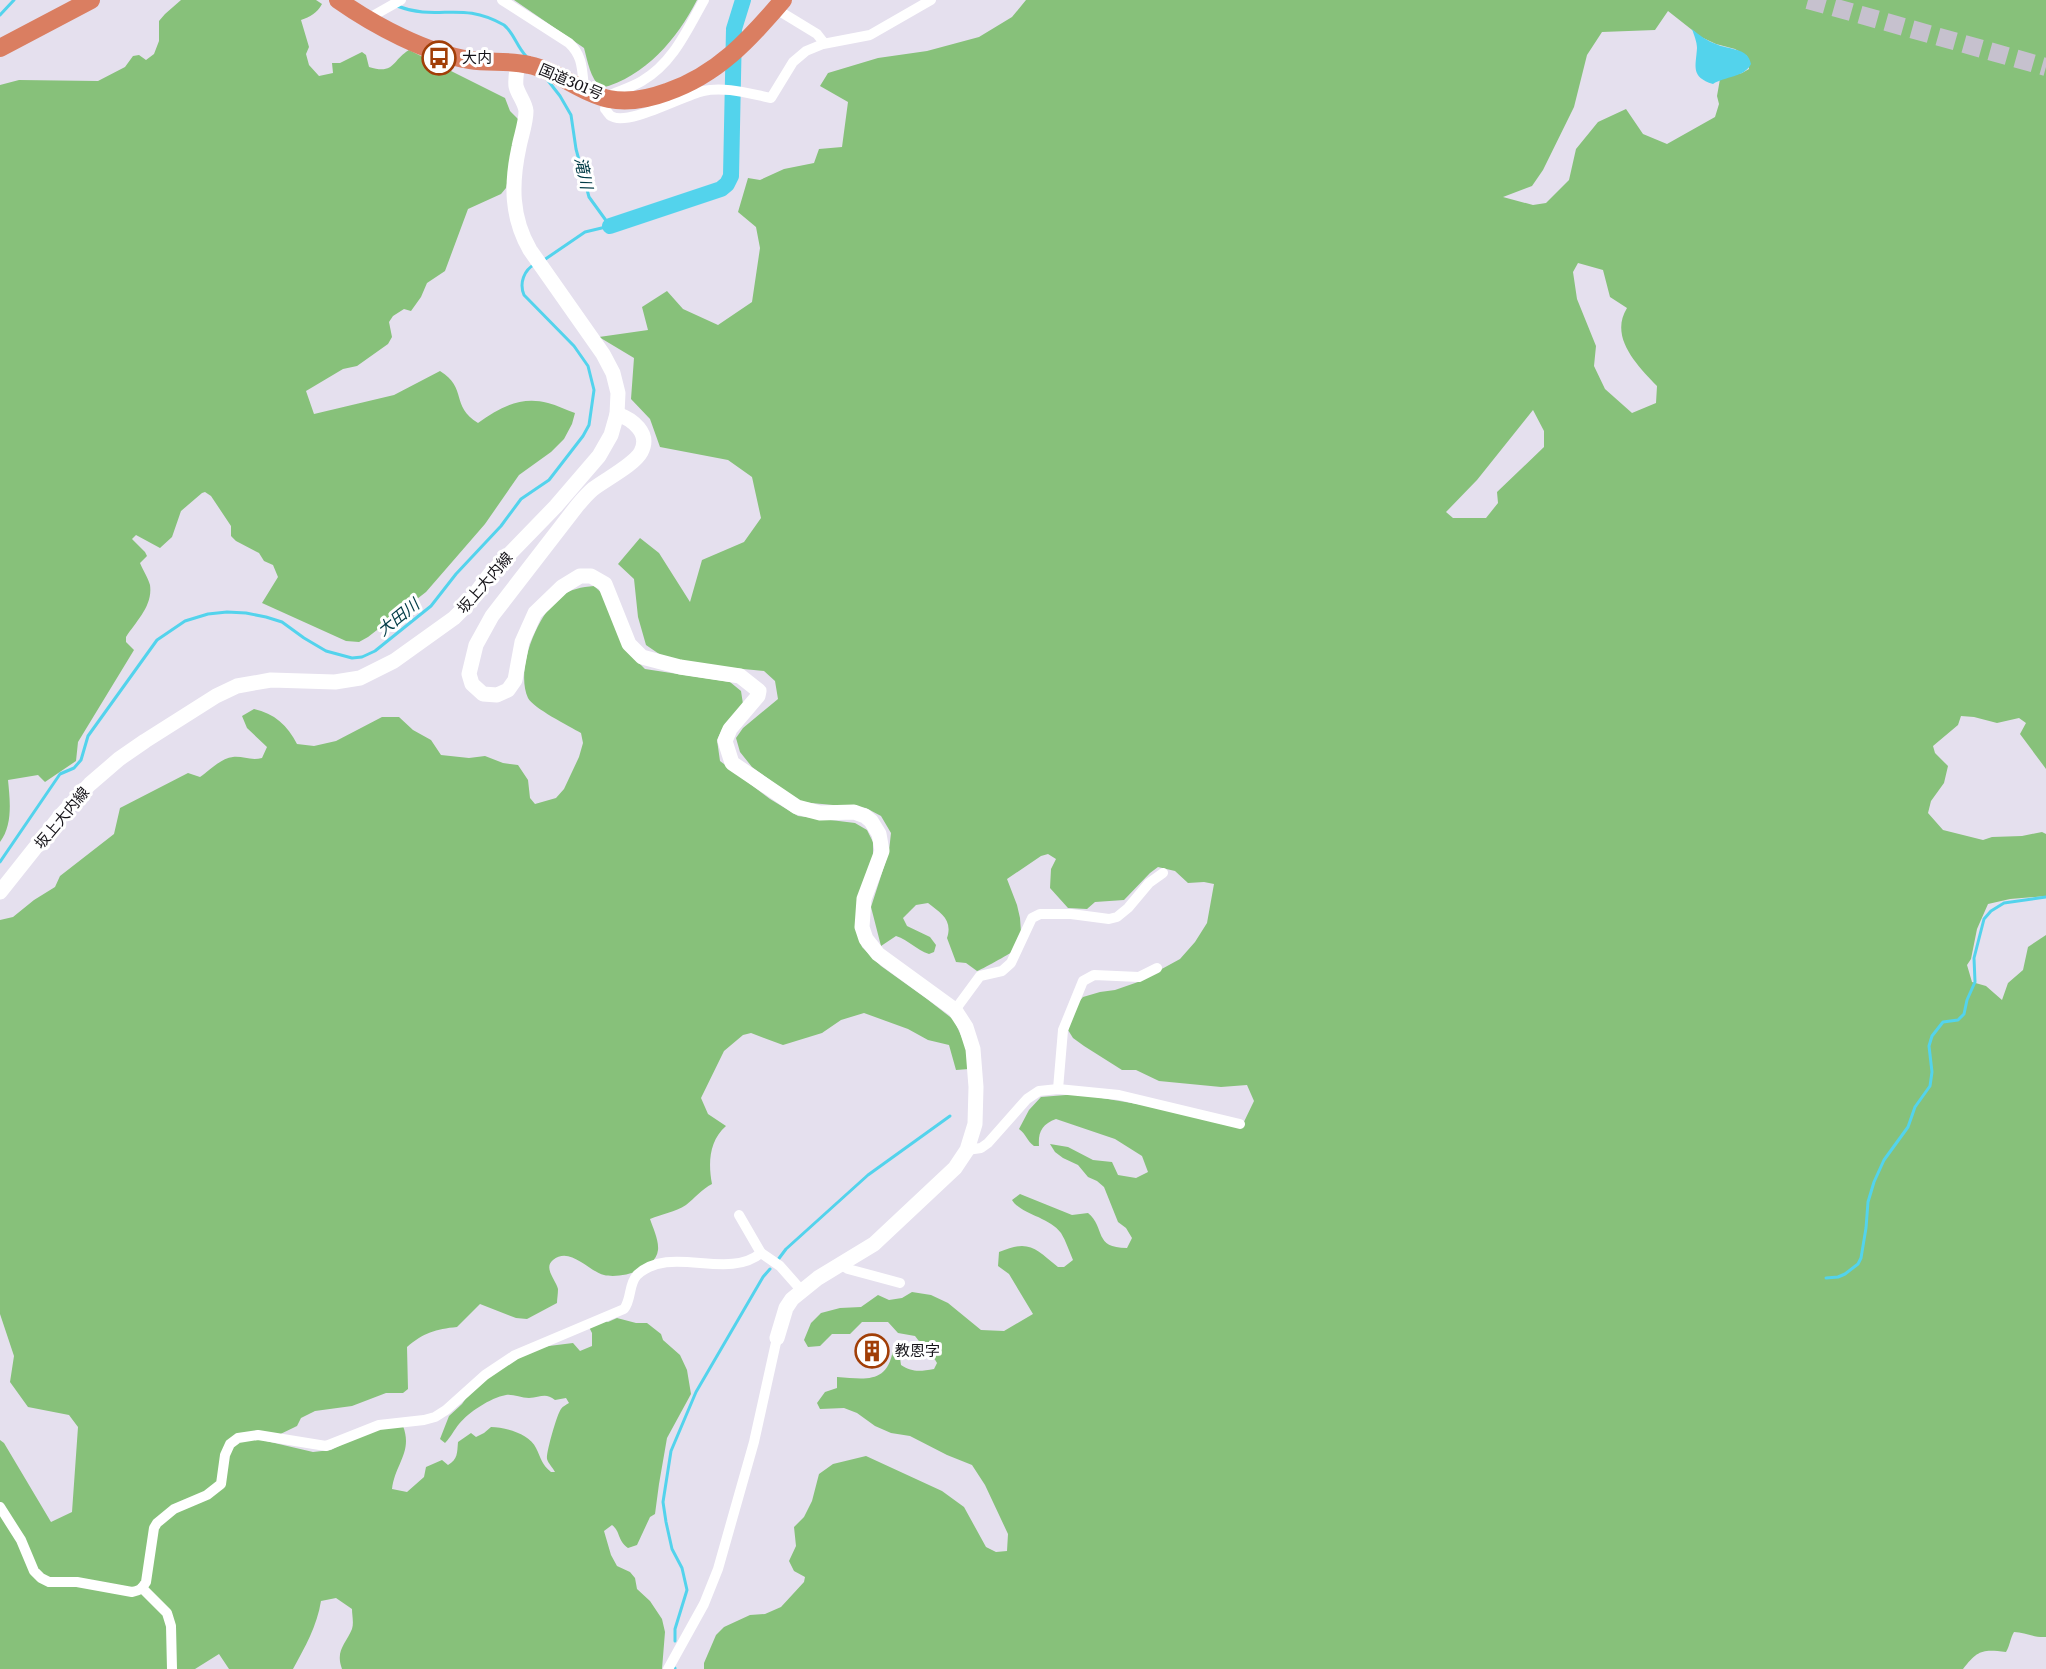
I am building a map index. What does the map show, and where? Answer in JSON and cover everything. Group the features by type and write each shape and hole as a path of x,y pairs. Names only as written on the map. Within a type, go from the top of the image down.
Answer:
{"highway":[{"path":"0,48 91,0"},
{"name":"国道301号","path":"338,0 376,14 398,34 447,55 485,62 524,64 564,78 584,88 605,103 647,99 699,79 721,64 753,35 779,5"}],"street":[{"path":"376,14 401,0"},
{"path":"502,0 578,51 584,88"},
{"path":"704,0 681,42 658,69 643,81 605,103 610,116 627,118 702,91 726,90 771,98 793,62 806,51 825,43 870,35 931,0"},
{"path":"779,5 817,34 825,43"},
{"name":"坂上大内線","path":"0,892 62,814 90,784 119,759 216,696 237,686 271,680 335,682 360,678 393,661 454,618 490,574 556,506 599,456 611,435 617,414 618,393 609,365 520,232 513,199 517,158 526,116 524,102 517,86 524,64"},
{"path":"617,414 628,418 641,431 643,444 641,452 634,460 591,491 577,506 492,616 476,645 469,674 472,684 483,694 496,695 508,690 515,680 522,642 535,614 554,594 580,576 597,578 605,584 629,644 642,657 672,665 740,676 759,691 755,702 739,717 725,741 732,763 797,807 820,813 854,812 871,821 879,834 882,851 864,899 861,927 866,939 878,954 955,1010 966,1027 973,1049 976,1087 975,1124 967,1150 955,1168 874,1244 840,1264 802,1291 786,1308 754,1442 718,1569 704,1604 668,1669"},
{"path":"955,1010 977,979 1002,971 1011,963 1032,918 1040,914 1071,914 1109,919 1117,917 1128,908 1149,883 1163,873"},
{"path":"1058,1089 1063,1030 1083,981 1094,975 1139,977 1157,968"},
{"path":"967,1150 981,1148 988,1143 1039,1091 1058,1089 1119,1095 1240,1124"},
{"path":"739,1215 761,1253 780,1266 802,1291"},
{"path":"0,1507 21,1540 34,1571 41,1578 49,1582 77,1582 132,1592 142,1588 146,1582 154,1528 174,1509 207,1495 221,1484 225,1455 230,1444 238,1438 258,1435 326,1446 379,1425 435,1417 485,1375 510,1358 624,1309 635,1277 649,1267 687,1262 719,1265 755,1258 761,1253"},
{"path":"840,1264 848,1269 900,1283"},
{"path":"142,1588 167,1614 171,1626 172,1669"}],"green space":[{"path":"181,0 316,0 322,4 320,7 313,14 301,20 309,47 306,54 309,65 319,76 333,73 332,63 340,63 362,52 366,55 369,67 389,68 409,50 505,98 510,111 520,121 506,188 501,194 468,209 445,271 427,283 411,311 404,309 393,316 389,322 392,337 388,344 357,366 343,369 306,391 314,414 394,395 440,371 454,384 461,404 469,417 478,423 511,404 529,401 551,404 575,413 564,439 551,452 519,475 485,524 426,592 359,642 346,641 262,603 278,577 273,565 264,561 259,553 231,536 231,526 211,496 205,492 181,511 172,537 160,548 136,535 132,539 147,556 140,563 150,585 150,593 143,613 126,637 126,642 134,650 78,742 76,761 45,782 38,775 8,780 9,820 0,842 0,85 19,80 98,81 125,67 133,56 139,55 146,60 154,54 159,41 159,21"},
{"path":"514,0 697,0 680,29 645,66 617,83 601,88 592,74 584,48"},
{"path":"1026,0 2046,0 2046,769 2020,734 2026,723 2019,718 1997,723 1961,716 1958,725 1933,746 1935,753 1948,766 1944,783 1931,801 1928,813 1943,830 1983,840 2042,832 2046,834 2046,896 2010,899 1988,904 1977,929 1971,959 1967,965 1972,982 1986,986 2002,1000 2008,983 2023,970 2028,947 2046,935 2046,1637 2014,1632 2006,1652 1981,1652 1963,1669 704,1669 704,1663 716,1635 724,1627 750,1615 765,1614 781,1607 804,1582 805,1577 794,1571 789,1561 796,1546 794,1527 804,1517 812,1501 819,1474 833,1464 866,1456 942,1491 964,1507 986,1547 996,1552 1007,1551 1008,1534 985,1485 972,1465 910,1436 891,1433 875,1426 857,1413 844,1408 820,1409 817,1403 825,1392 837,1388 837,1377 866,1378 880,1374 886,1369 893,1350 905,1368 917,1371 934,1369 937,1363 929,1352 915,1336 898,1333 888,1322 862,1322 850,1334 832,1334 820,1346 808,1347 804,1340 811,1323 821,1313 840,1308 861,1307 878,1295 889,1300 902,1298 912,1292 931,1295 948,1303 981,1330 1004,1331 1033,1314 1009,1274 998,1266 999,1252 1025,1246 1037,1250 1058,1267 1064,1267 1073,1260 1063,1236 1056,1228 1016,1205 1012,1200 1020,1194 1072,1215 1088,1213 1097,1225 1104,1241 1109,1245 1127,1248 1132,1238 1126,1228 1118,1222 1104,1187 1088,1177 1078,1165 1055,1152 1050,1144 1068,1147 1093,1160 1112,1162 1118,1175 1136,1178 1148,1172 1142,1156 1115,1139 1056,1119 1044,1126 1039,1137 1039,1146 1034,1146 1019,1129 1029,1110 1041,1097 1078,1094 1161,1108 1241,1128 1254,1101 1247,1085 1221,1087 1159,1081 1136,1070 1122,1070 1073,1038 1068,1030 1077,1004 1083,997 1138,982 1180,959 1195,942 1207,923 1214,884 1188,883 1175,871 1158,867 1124,900 1095,902 1087,909 1068,908 1050,888 1051,869 1056,859 1048,854 1041,856 1007,879 1017,905 1021,932 1014,951 995,962 977,971 966,963 956,962 947,938 947,922 928,903 916,905 903,918 907,926 930,937 936,945 934,952 929,954 924,952 896,936 881,946 871,907 889,851 891,833 881,816 866,808 800,802 752,767 740,752 736,738 743,728 778,699 775,681 764,671 692,664 665,658 646,645 638,617 634,579 618,564 640,538 659,553 690,602 702,560 744,542 761,518 752,477 728,460 660,447 650,419 631,399 634,358 599,337 648,330 642,307 667,291 683,309 718,325 752,302 760,248 756,227 738,212 748,178 760,180 784,169 814,163 819,149 842,147 848,102 820,86 828,73 878,58 927,51 979,37 1012,17","holes":["1668,11 1701,37 1735,49 1747,56 1749,69 1720,79 1717,96 1719,104 1715,117 1667,144 1643,134 1626,109 1598,122 1576,149 1569,180 1546,203 1533,205 1503,197 1532,186 1543,170 1574,107 1587,55 1602,32 1655,30","1578,263 1603,270 1610,297 1627,308 1622,319 1623,340 1634,360 1657,386 1656,403 1632,413 1605,389 1594,366 1596,346 1577,299 1573,272","1533,410 1544,431 1544,447 1497,492 1498,503 1486,518 1453,518 1446,512 1477,480"]},
{"path":"594,586 605,596 634,658 645,669 730,682 741,691 743,704 722,729 717,740 720,761 770,799 798,816 855,823 867,830 873,842 873,856 855,926 862,947 881,966 954,1020 967,1049 969,1069 956,1070 949,1045 928,1040 908,1029 864,1013 841,1020 822,1033 783,1045 751,1033 743,1035 724,1051 701,1098 708,1114 726,1126 716,1138 711,1153 712,1184 686,1205 650,1219 658,1246 656,1257 651,1263 636,1272 611,1276 598,1273 572,1258 559,1256 550,1263 549,1267 558,1289 557,1303 527,1319 516,1318 480,1304 457,1327 430,1332 407,1347 408,1389 403,1393 386,1393 352,1406 315,1411 301,1418 297,1426 266,1441 313,1452 331,1450 368,1431 403,1426 406,1435 405,1451 392,1489 407,1492 424,1477 426,1467 442,1460 448,1465 454,1460 458,1442 471,1433 476,1437 491,1427 497,1427 523,1435 533,1443 546,1467 551,1472 555,1472 547,1455 559,1412 569,1403 566,1398 555,1400 545,1396 500,1397 487,1402 468,1415 445,1443 440,1439 449,1416 462,1404 473,1388 505,1365 541,1347 573,1343 580,1351 592,1346 592,1333 589,1327 603,1320 608,1322 617,1318 636,1323 647,1323 661,1334 663,1340 680,1355 687,1370 691,1394 667,1438 655,1514 650,1517 637,1545 628,1548 612,1525 604,1531 617,1566 630,1572 635,1578 637,1589 650,1601 662,1619 665,1632 662,1669 342,1669 340,1657 352,1629 352,1609 336,1598 321,1601 314,1628 293,1669 229,1669 219,1654 195,1669 0,1669 0,1440 4,1443 51,1522 72,1512 78,1427 69,1415 28,1407 10,1382 14,1356 0,1314 0,920 13,917 55,887 60,876 114,834 120,808 188,773 200,777 229,758 262,758 267,747 247,728 242,716 254,709 280,721 297,744 314,746 336,741 382,717 399,717 413,730 431,740 441,755 469,758 485,756 503,763 518,765 528,780 530,798 535,804 556,798 564,789 579,757 583,743 581,733 544,712 528,698 524,673 526,658 536,629 551,605 568,592"}],"water":[{"path":"1692,29 1713,43 1742,52 1751,64 1748,69 1713,84 1701,78 1696,70 1697,46"}],"waterway":[{"name":"滝川","path":"0,15 14,0"},
{"name":"滝川","path":"610,226 721,189 727,184 731,176 734,29 743,0"},
{"path":"397,6 425,12 462,12 488,18 504,25 526,56"},
{"name":"滝川","path":"544,260 585,232 610,226 589,197 576,149 571,115 546,78"},
{"name":"大田川","path":"0,862 60,774 74,768 81,760 88,736 157,640 185,621 208,614 246,613 282,622 326,651 352,658 362,657 375,651 431,606 456,574 501,526 521,499 549,480 589,425 594,390 588,366 574,346 524,295 523,277 535,264"},
{"path":"1826,1278 1845,1274 1858,1264 1861,1258 1868,1202 1874,1182 1884,1160 1908,1127 1915,1107 1930,1086 1932,1072 1929,1046 1932,1036 1943,1022 1958,1020 1964,1014 1975,982 1974,958 1984,919 1991,911 2004,903 2046,897"},
{"path":"777,1261 786,1249 868,1175 950,1116"},
{"path":"675,1641 675,1629 687,1590 682,1568 672,1549 663,1502 671,1451 696,1392 763,1277 770,1269"}],"tunnel":[{"path":"1808,0 2046,67"}],"place":[{"name":"大内","path":"439,58"},
{"name":"教恩字","path":"872,1351"}]}
